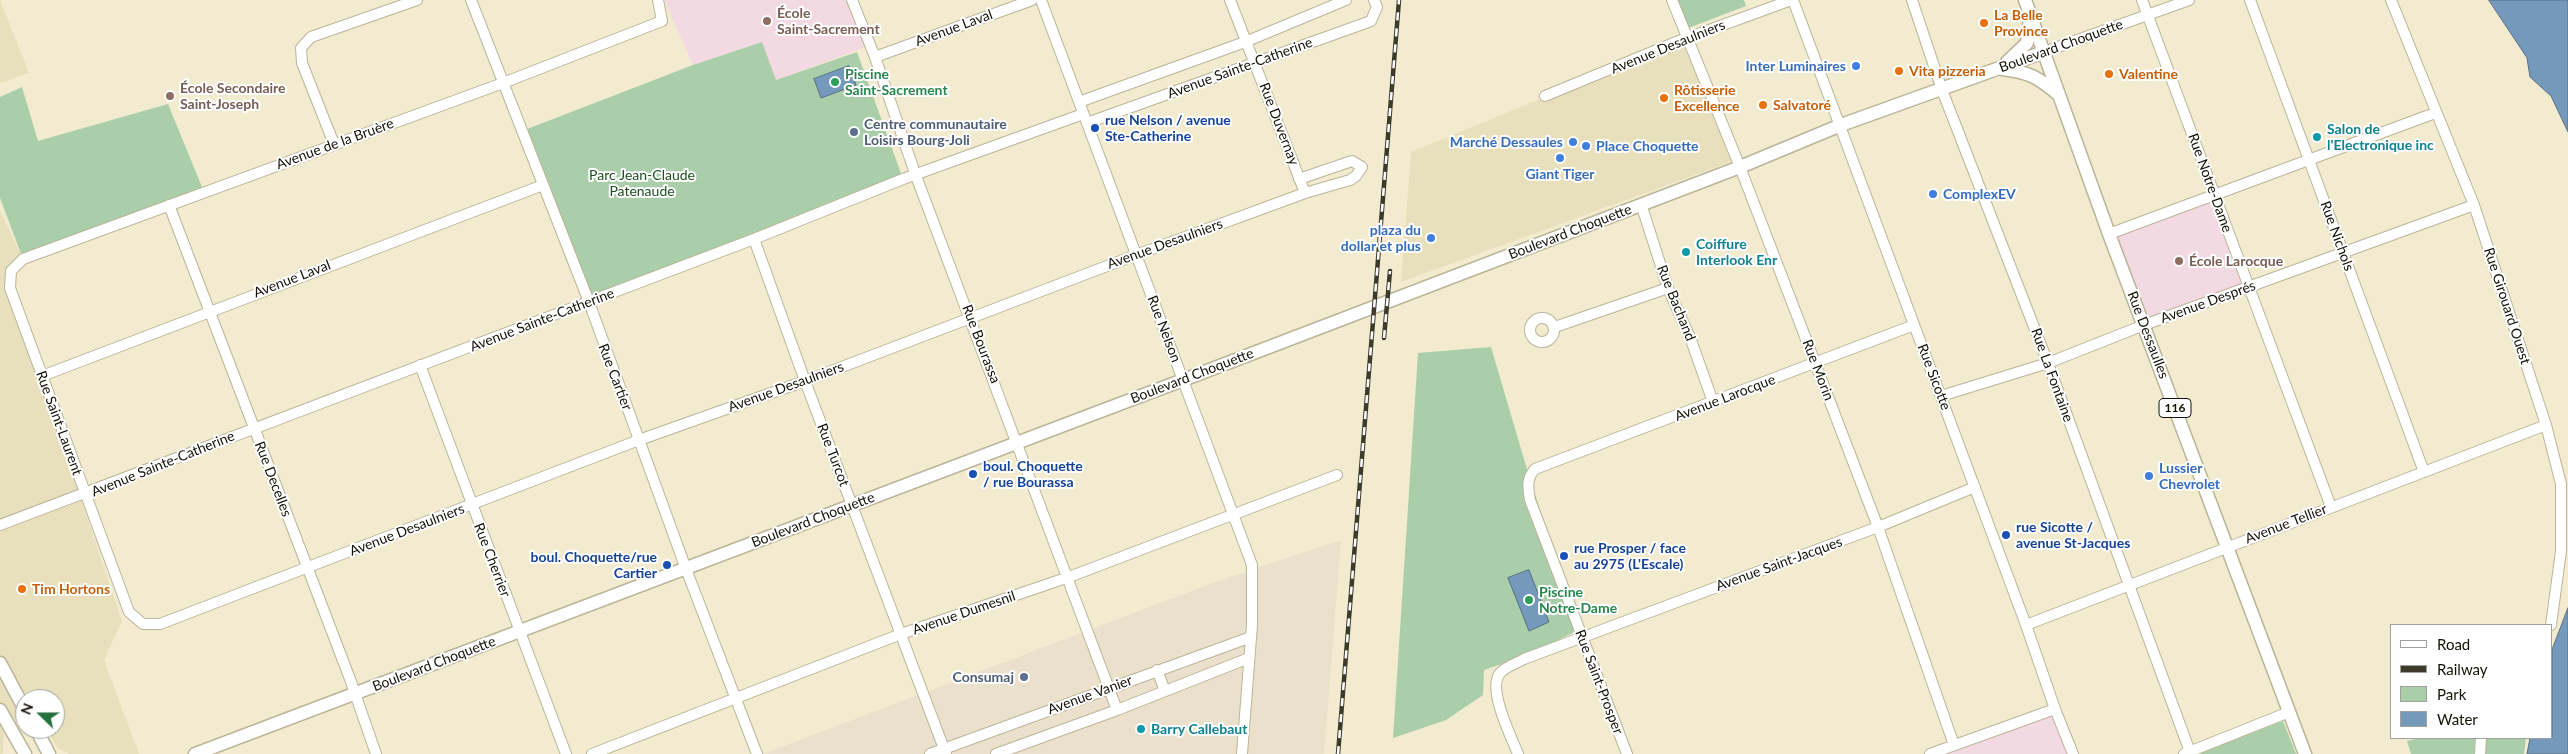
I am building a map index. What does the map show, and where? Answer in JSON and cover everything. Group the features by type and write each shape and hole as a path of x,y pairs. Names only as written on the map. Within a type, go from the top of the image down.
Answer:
{"main road":[{"name":"Rue Dessaulles","path":"2027,6 2109,234 2306,754"},
{"path":"1999,69 2027,43 2030,25 2027,6"},
{"name":"Boulevard Choquette","path":"195,754 1183,380 1740,167 1841,125 2044,52"},
{"path":"1999,69 2020,71 2038,77 2060,95"},
{"path":"0,663 15,691"},
{"path":"0,710 25,754"},
{"path":"8,724 18,754"},
{"path":"41,739 49,753"}],"street":[{"path":"334,144 302,63 301,48 311,37 417,0"},
{"name":"Rue Cartier","path":"471,0 589,302 686,569 757,754"},
{"name":"Avenue de la Bruère","path":"11,271 23,259 503,83 662,21 658,0"},
{"name":"Rue Bourassa","path":"852,0 876,57 916,176 1069,577 1117,710"},
{"name":"Avenue Laval","path":"876,57 1032,0"},
{"name":"Rue Nelson","path":"1041,0 1252,565 1250,658 1242,754"},
{"name":"Rue Duvernay","path":"1230,0 1305,193"},
{"name":"Avenue Sainte-Catherine","path":"1079,102 1245,42 1346,0"},
{"name":"Avenue Sainte-Catherine","path":"0,525 86,494 254,428 916,176 1256,63 1371,21 1377,7 1374,0"},
{"name":"Rue Morin","path":"1672,0 1686,39 1740,167 1878,527 1954,745"},
{"name":"Avenue Desaulniers","path":"1546,96 1686,39 1792,0"},
{"name":"Rue Sicotte","path":"1792,0 1841,125 2026,624 2054,709 2074,754"},
{"name":"Rue La Fontaine","path":"1912,0 1942,90 2048,363 2129,584 2187,753"},
{"name":"Rue Notre-Dame","path":"2142,0 2331,507"},
{"name":"Boulevard Choquette","path":"2044,52 2188,0"},
{"name":"Rue Nichols","path":"2250,0 2424,472"},
{"name":"Rue Girouard Ouest","path":"2391,0 2435,113 2474,205 2546,426 2561,484 2561,551 2551,624"},
{"path":"2109,234 2435,113"},
{"name":"Avenue Desaulniers","path":"144,624 160,624 639,440 1305,193 1350,180 1356,176 1362,167 1352,161 1299,179"},
{"name":"Avenue Laval","path":"42,376 209,310 543,185"},
{"name":"Rue Bachand","path":"1641,204 1668,288 1691,340 1713,402"},
{"name":"Rue Decelles","path":"169,205 355,694 376,754"},
{"name":"Avenue Després","path":"1941,396 2048,363 2144,324 2249,288 2474,205"},
{"name":"Rue Turcot","path":"754,239 852,506 945,751"},
{"name":"Rue Saint-Laurent","path":"11,271 10,288 129,612 144,624"},
{"path":"1555,327 1668,288"},
{"name":"Avenue Larocque","path":"1535,469 1816,364 1914,325"},
{"name":"Rue Cherrier","path":"420,366 566,754"},
{"name":"Avenue Tellier","path":"2026,624 2546,426"},
{"name":"Rue Saint-Prosper","path":"1535,469 1527,485 1530,500 1627,754"},
{"name":"Avenue Dumesnil","path":"592,754 901,634 1069,577 1337,475"},
{"name":"Avenue Saint-Jacques","path":"1518,754 1498,701 1495,684 1500,672 1524,659 1878,527 1975,488"},
{"name":"Avenue Vanier","path":"930,754 945,751 1109,688 1251,637"},
{"name":"Avenue Vanier","path":"996,754 1117,710 1250,658"},
{"path":"1158,670 1165,691"},
{"path":"1930,754 2054,709"},
{"path":"2187,753 2289,712"},
{"path":"2480,754 2481,739"}],"shaded area":[{"path":"0,0 29,73 0,83"},
{"name":"École Saint-Sacrement","path":"664,0 852,0 871,45 776,80 761,42 693,65"},
{"name":"Place Choquette","path":"1686,39 1736,160 1401,282 1411,152"},
{"name":"École Larocque","path":"2214,195 2249,287 2144,325 2109,234"},
{"path":"0,211 23,259 11,271 10,288 122,621 104,660 139,754 69,754 58,748 52,739 65,739 65,689 15,689 15,722 4,728 3,754 0,754"},
{"path":"1341,540 1324,754 763,754 1210,584"},
{"path":"2055,709 2073,754 1930,754"}],"green space":[{"path":"1672,0 1744,0 1746,6 1683,30"},
{"name":"Parc Jean-Claude Patenaude","path":"762,42 776,80 857,52 903,179 589,302 522,131 693,65"},
{"path":"22,87 38,141 168,104 204,192 23,259 0,198 0,97"},
{"path":"1491,347 1526,466 1579,630 1522,657 1484,670 1483,695 1446,720 1393,738 1418,353"},
{"path":"2283,721 2296,754 2198,754"},
{"path":"2415,739 2526,739 2524,754 2411,754 2407,741"}],"water":[{"path":"2489,0 2568,0 2568,132 2551,96 2530,77 2527,58"},
{"name":"Piscine Saint-Sacrement","path":"849,66 856,85 821,98 814,79"},
{"name":"Piscine Notre-Dame","path":"1529,570 1549,622 1529,631 1508,578"},
{"path":"2568,608 2568,754 2527,754 2530,739 2553,739 2553,647"}],"railway":[{"path":"1338,754 1399,0"},
{"path":"1384,338 1390,271"}],"place":[{"name":"École Saint-Sacrement","path":"767,21"},
{"name":"La Belle Province","path":"1984,23"},
{"name":"Inter Luminaires","path":"1856,66"},
{"name":"Vita pizzeria","path":"1899,71"},
{"name":"Valentine","path":"2109,74"},
{"name":"Piscine Saint-Sacrement","path":"835,82"},
{"name":"École Secondaire Saint-Joseph","path":"170,96"},
{"name":"Rôtisserie Excellence","path":"1664,98"},
{"name":"Salvatoré","path":"1763,105"},
{"name":"rue Nelson / avenue Ste-Catherine","path":"1095,128"},
{"name":"Centre communautaire Loisirs Bourg-Joli","path":"854,132"},
{"name":"Salon de l'Electronique inc","path":"2317,137"},
{"name":"Marché Dessaules","path":"1573,142"},
{"name":"Place Choquette","path":"1586,146"},
{"name":"Giant Tiger","path":"1560,158"},
{"name":"ComplexEV","path":"1933,194"},
{"name":"plaza du dollar et plus","path":"1431,238"},
{"name":"Coiffure Interlook Enr","path":"1686,252"},
{"name":"École Larocque","path":"2179,261"},
{"name":"boul. Choquette / rue Bourassa","path":"973,474"},
{"name":"Lussier Chevrolet","path":"2149,476"},
{"name":"rue Sicotte / avenue St-Jacques","path":"2006,535"},
{"name":"rue Prosper / face au 2975 (L'Escale)","path":"1564,556"},
{"name":"boul. Choquette/rue Cartier","path":"667,565"},
{"name":"Tim Hortons","path":"22,589"},
{"name":"Piscine Notre-Dame","path":"1529,600"},
{"name":"Consumaj","path":"1024,677"},
{"name":"Barry Callebaut","path":"1141,729"}]}
